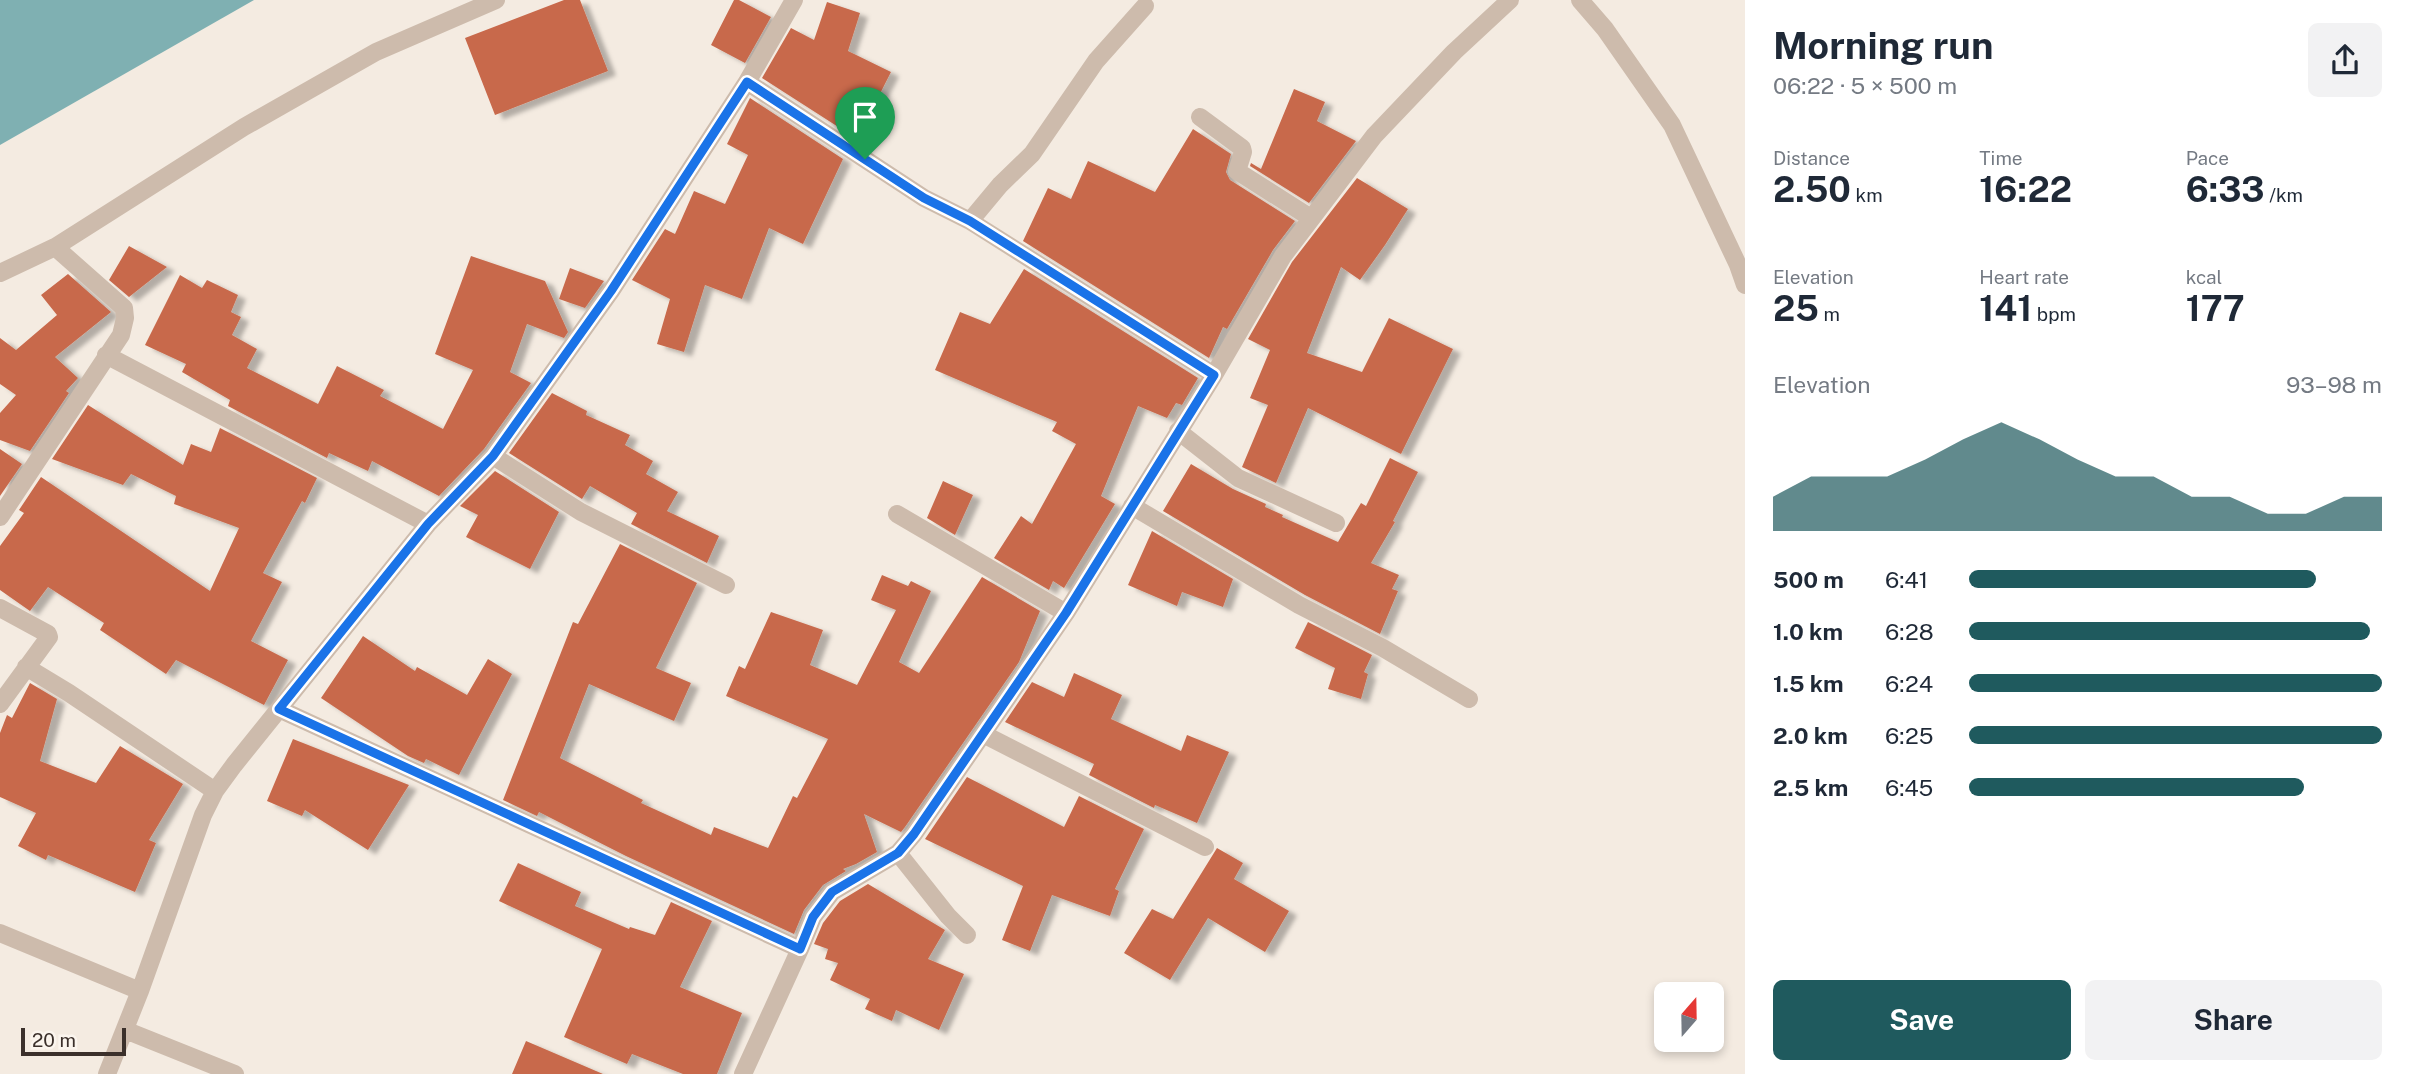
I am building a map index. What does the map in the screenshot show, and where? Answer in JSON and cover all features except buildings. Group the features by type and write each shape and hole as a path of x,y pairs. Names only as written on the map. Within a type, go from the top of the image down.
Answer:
{"street":[{"path":"0,273 55,247 244,127 376,52 496,0"},
{"path":"107,1074 203,815 215,791 428,524 493,456 611,291 747,82 794,0"},
{"path":"743,1074 813,917 832,892 898,853 914,834 1066,613 1214,375 1283,256 1374,136 1463,44 1510,0"},
{"path":"1580,0 1605,29 1672,125 1745,285"},
{"path":"970,221 1000,185 1032,154 1096,61 1145,6"},
{"path":"747,82 924,198 970,221 1214,375"},
{"path":"1200,117 1242,148 1237,171 1311,218"},
{"path":"0,517 121,335 125,318 124,308 55,247"},
{"path":"106,355 428,524"},
{"path":"1178,431 1238,478 1336,523"},
{"path":"493,456 581,512 726,584"},
{"path":"1132,506 1299,605 1372,642 1469,699"},
{"path":"897,514 1066,613"},
{"path":"0,608 50,637 0,704"},
{"path":"26,667 215,791"},
{"path":"279,709 800,949"},
{"path":"983,734 1205,847"},
{"path":"898,853 948,916 967,935"},
{"path":"0,933 140,991"},
{"path":"125,1030 235,1074"}],"water":[{"path":"0,0 254,0 0,145"}],"route":[{"path":"747,82 865,159 924,198 970,221 1214,375 1066,613 914,834 898,853 832,892 813,917 800,949 279,709 428,524 493,456 611,291 747,82"}]}
